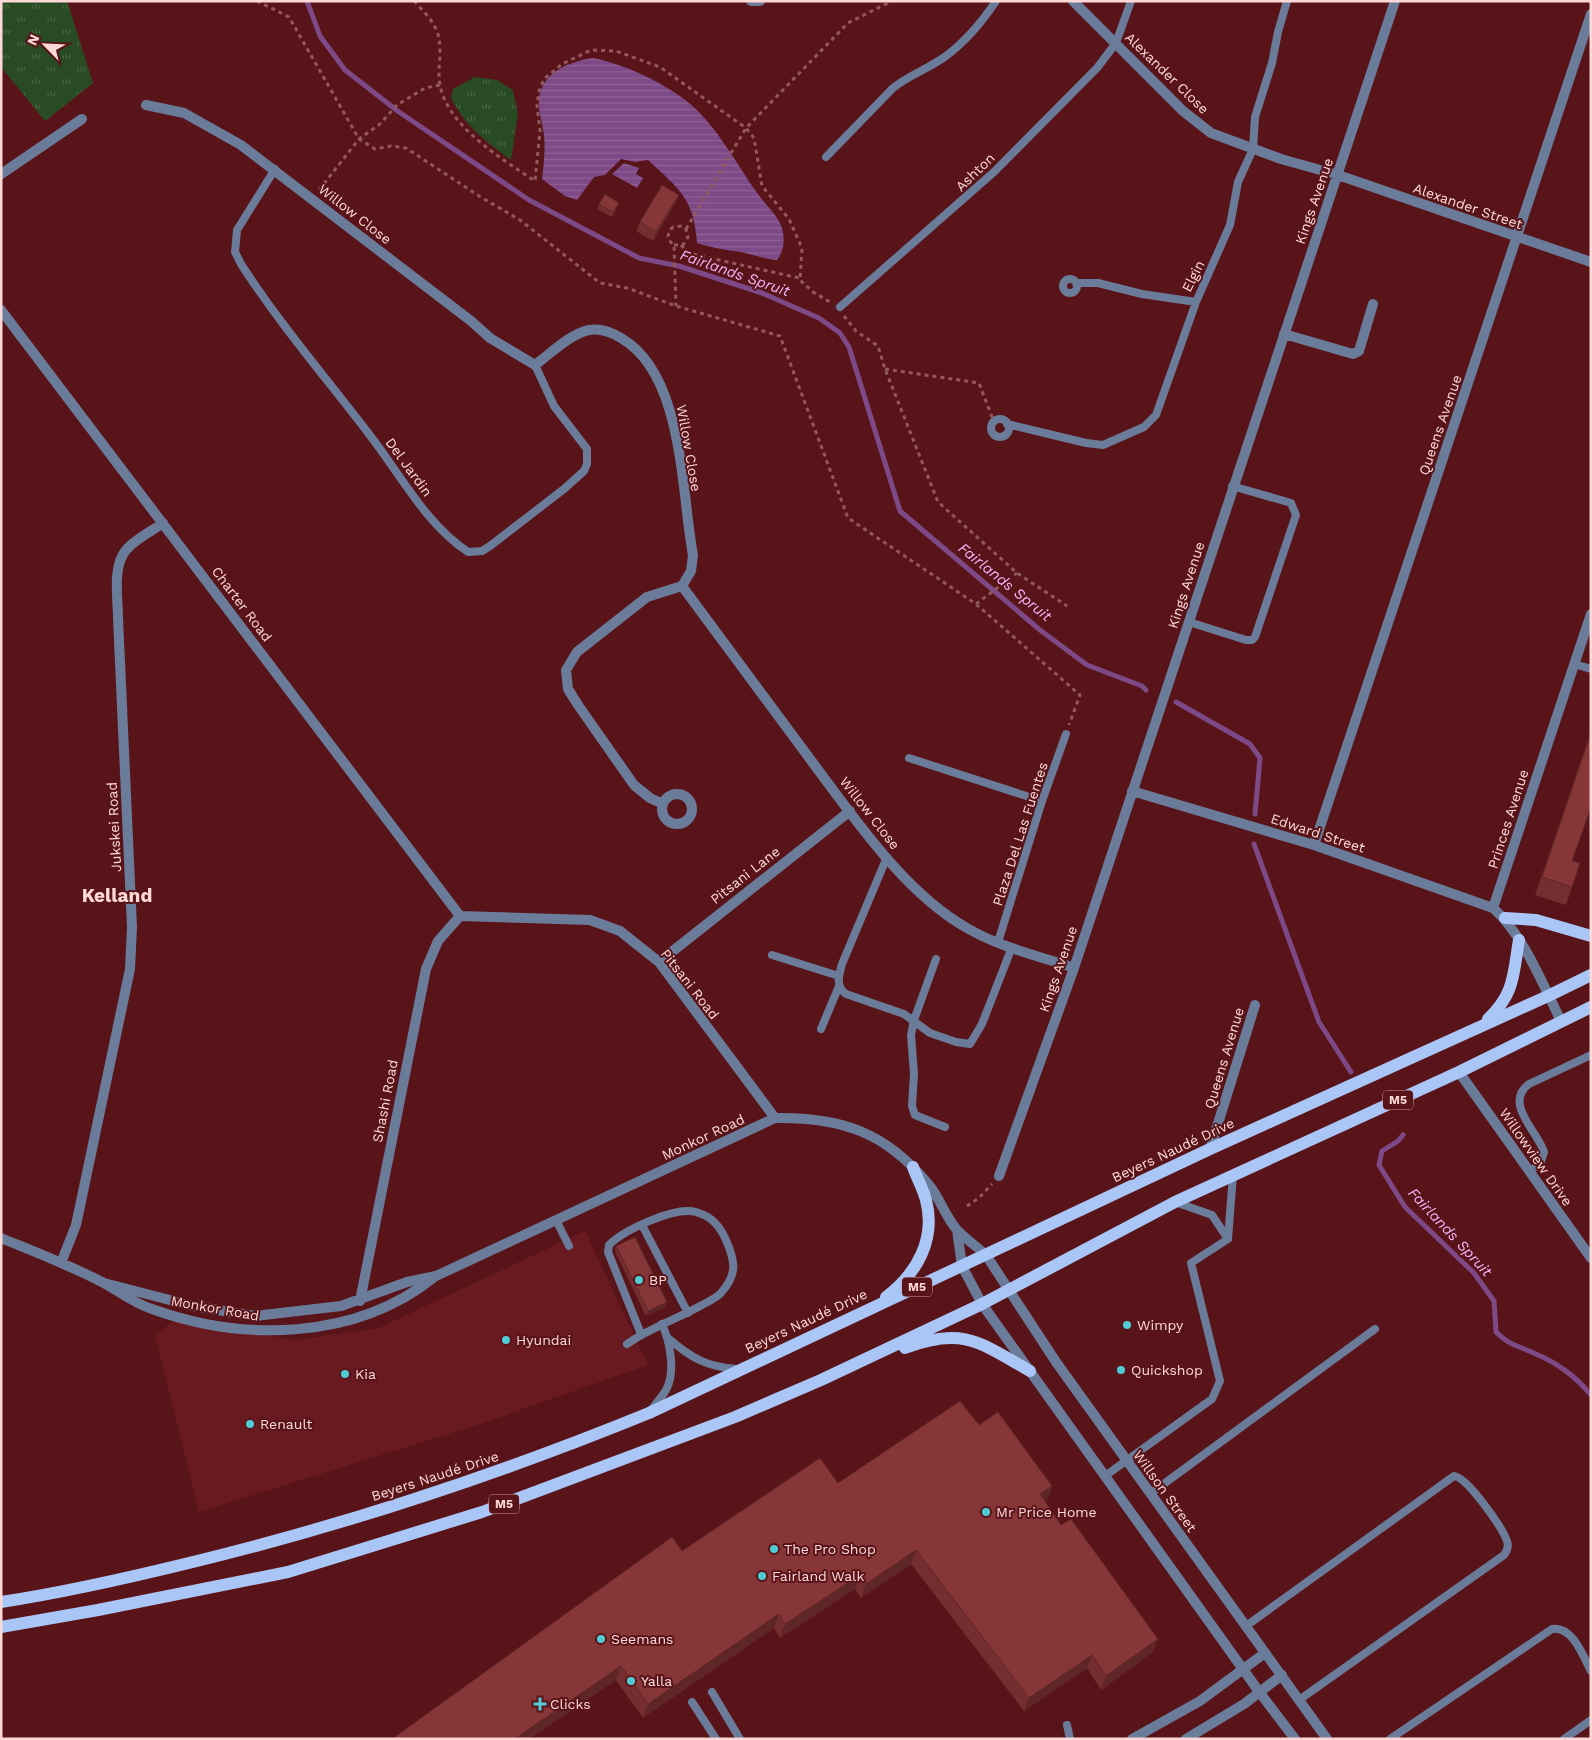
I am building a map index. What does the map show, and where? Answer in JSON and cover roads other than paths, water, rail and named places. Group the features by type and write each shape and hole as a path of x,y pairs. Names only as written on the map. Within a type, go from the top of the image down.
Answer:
{"main road":[{"path":"1505,918 1536,920 1591,936"},
{"path":"1481,1026 1500,1008 1509,994 1518,940"},
{"name":"Beyers Naudé Drive","path":"1,1602 101,1584 279,1540 465,1484 649,1413 737,1369 986,1255 1210,1149 1591,975"},
{"name":"M5","path":"1,1627 98,1610 297,1569 482,1512 735,1417 821,1380 982,1304 1175,1202 1459,1072 1591,1007"},
{"path":"872,1307 894,1291 906,1278 923,1254 927,1242 929,1228 926,1199 913,1167"},
{"path":"821,1380 918,1343 947,1336 963,1337 979,1343 1030,1371"}],"street":[{"path":"751,1 760,1"},
{"name":"Alexander Close","path":"1074,1 1183,111 1211,133 1253,149 1338,175"},
{"name":"Kings Avenue","path":"999,1176 1074,968 1232,486 1395,1"},
{"name":"Queens Avenue","path":"1314,845 1591,14"},
{"name":"Willow Close","path":"146,105 169,108 192,117 229,137 312,198 490,338 535,365 576,335 589,330 602,330 627,341 654,370 665,394 674,424 692,556 691,571 682,586 850,812 887,858 935,904 967,928 998,942 1074,968"},
{"path":"1,174 82,119"},
{"name":"Alexander Street","path":"1338,175 1591,262"},
{"path":"1284,334 1353,354 1359,351 1373,304"},
{"name":"Charter Road","path":"1,310 164,522 460,916"},
{"name":"Jukskei Road","path":"61,1263 76,1226 130,969 132,927 118,628 118,572 122,555 127,548 164,522"},
{"path":"663,804 650,798 634,785 568,689 566,670 570,660 577,652 646,597 682,586"},
{"name":"Princes Avenue","path":"1493,908 1591,614"},
{"name":"Edward Street","path":"1132,791 1314,845 1493,908"},
{"name":"Pitsani Lane","path":"659,962 733,901 850,812"},
{"path":"1493,908 1505,918 1561,1021"},
{"name":"Pitsani Road","path":"460,916 590,920 620,931 659,962 775,1118"},
{"name":"Shashi Road","path":"360,1301 426,969 438,941 460,916"},
{"name":"Queens Avenue","path":"1210,1149 1255,1005"},
{"name":"Willowview Drive","path":"1459,1072 1591,1258"},
{"name":"Monkor Road","path":"1,1238 104,1283 124,1297 169,1315 239,1329 279,1330 326,1325 362,1317 413,1294 436,1276 775,1118 824,1120 858,1129 896,1153 913,1167 930,1186 957,1230 986,1255"},
{"name":"Monkor Road","path":"957,1230 962,1266"},
{"name":"Willson Street","path":"986,1255 1056,1362 1326,1739"},
{"path":"962,1266 982,1304 1260,1693 1295,1739"},
{"name":"Monkor Road","path":"104,1283 193,1306 255,1316 307,1312 360,1301 407,1282 436,1276"},
{"path":"1132,1739 1200,1701 1265,1653"},
{"path":"1186,1739 1260,1693 1282,1675"}],"lane":[{"path":"826,157 893,88 903,80 945,57 963,41 981,22 996,1"},
{"name":"Ashton","path":"840,307 994,172 1097,68 1116,43 1131,1"},
{"path":"1253,149 1255,117 1272,63 1276,38 1287,1"},
{"name":"Elgin","path":"1076,283 1098,283 1142,294 1196,302 1230,225 1238,182 1253,149"},
{"name":"Del Jardin","path":"274,169 237,230 234,241 235,252 241,264 298,344 372,438 428,515 446,534 468,552 482,551 490,546 564,489 584,471 587,464 587,449 554,406 535,365"},
{"path":"1007,424 1006,434 1001,437 992,432 994,422 998,419 1007,424 1095,445 1113,442 1152,422 1159,409 1196,302"},
{"path":"1188,622 1246,640 1252,640 1255,637 1296,515 1291,503 1232,486"},
{"path":"1574,664 1591,669"},
{"name":"Plaza Del Las Fuentes","path":"998,942 1042,801 1066,734"},
{"path":"909,758 1042,801"},
{"path":"822,1029 839,986 839,976 887,858"},
{"path":"839,986 846,994 899,1012 914,1020 930,1033 956,1042 970,1044 982,1024 1012,947"},
{"path":"772,955 839,976"},
{"path":"936,959 914,1020 910,1042 914,1074 913,1111 920,1118 945,1127"},
{"path":"1530,1172 1541,1161 1544,1152 1542,1145 1522,1113 1519,1101 1522,1090 1529,1084 1591,1055"},
{"path":"1105,1476 1212,1399 1220,1381 1191,1263 1228,1239 1232,1213 1233,1175"},
{"path":"1175,1202 1212,1215 1228,1239"},
{"path":"627,1344 641,1334 688,1313 720,1295 730,1280 734,1267 728,1247 718,1225 711,1219 694,1212 660,1216 615,1239 609,1245 608,1252 641,1334"},
{"path":"556,1220 569,1246"},
{"path":"642,1225 688,1313"},
{"path":"649,1413 666,1390 670,1375 668,1338 662,1324"},
{"path":"1150,1494 1375,1329"},
{"path":"668,1338 702,1362 717,1367 737,1369"},
{"path":"1246,1626 1454,1476 1462,1478 1494,1518 1508,1542 1504,1555 1299,1700"},
{"path":"1390,1739 1552,1629 1562,1629 1570,1635 1576,1642 1591,1671"},
{"path":"712,1692 740,1739"},
{"path":"692,1702 716,1739"},
{"path":"1564,1739 1591,1720"},
{"path":"1067,1725 1070,1739"}],"waterway":[{"name":"Fairlands Spruit","path":"307,1 320,36 345,70 399,112 529,200 639,258 679,266 762,293 819,318 840,333 849,347 900,511 1040,630 1087,665 1142,686 1146,690"},
{"name":"Fairlands Spruit","path":"1176,702 1250,744 1260,758 1255,814"},
{"name":"Fairlands Spruit","path":"1254,844 1319,1022 1351,1072"},
{"name":"Fairlands Spruit","path":"1403,1135 1398,1141 1382,1151 1379,1165 1405,1207 1474,1273 1494,1301 1496,1332 1510,1343 1559,1366 1573,1376 1591,1395"}],"place":[{"name":"BP","path":"639,1280"},
{"name":"Wimpy","path":"1127,1325"},
{"name":"Hyundai","path":"506,1340"},
{"name":"Quickshop","path":"1121,1370"},
{"name":"Kia","path":"345,1374"},
{"name":"Renault","path":"250,1424"},
{"name":"Mr Price Home","path":"986,1512"},
{"name":"The Pro Shop","path":"774,1549"},
{"name":"Fairland Walk","path":"762,1576"},
{"name":"Seemans","path":"601,1639"},
{"name":"Yalla","path":"631,1681"},
{"name":"Clicks","path":"540,1704"}],"district":[{"name":"Kelland","path":"117,895"}]}
